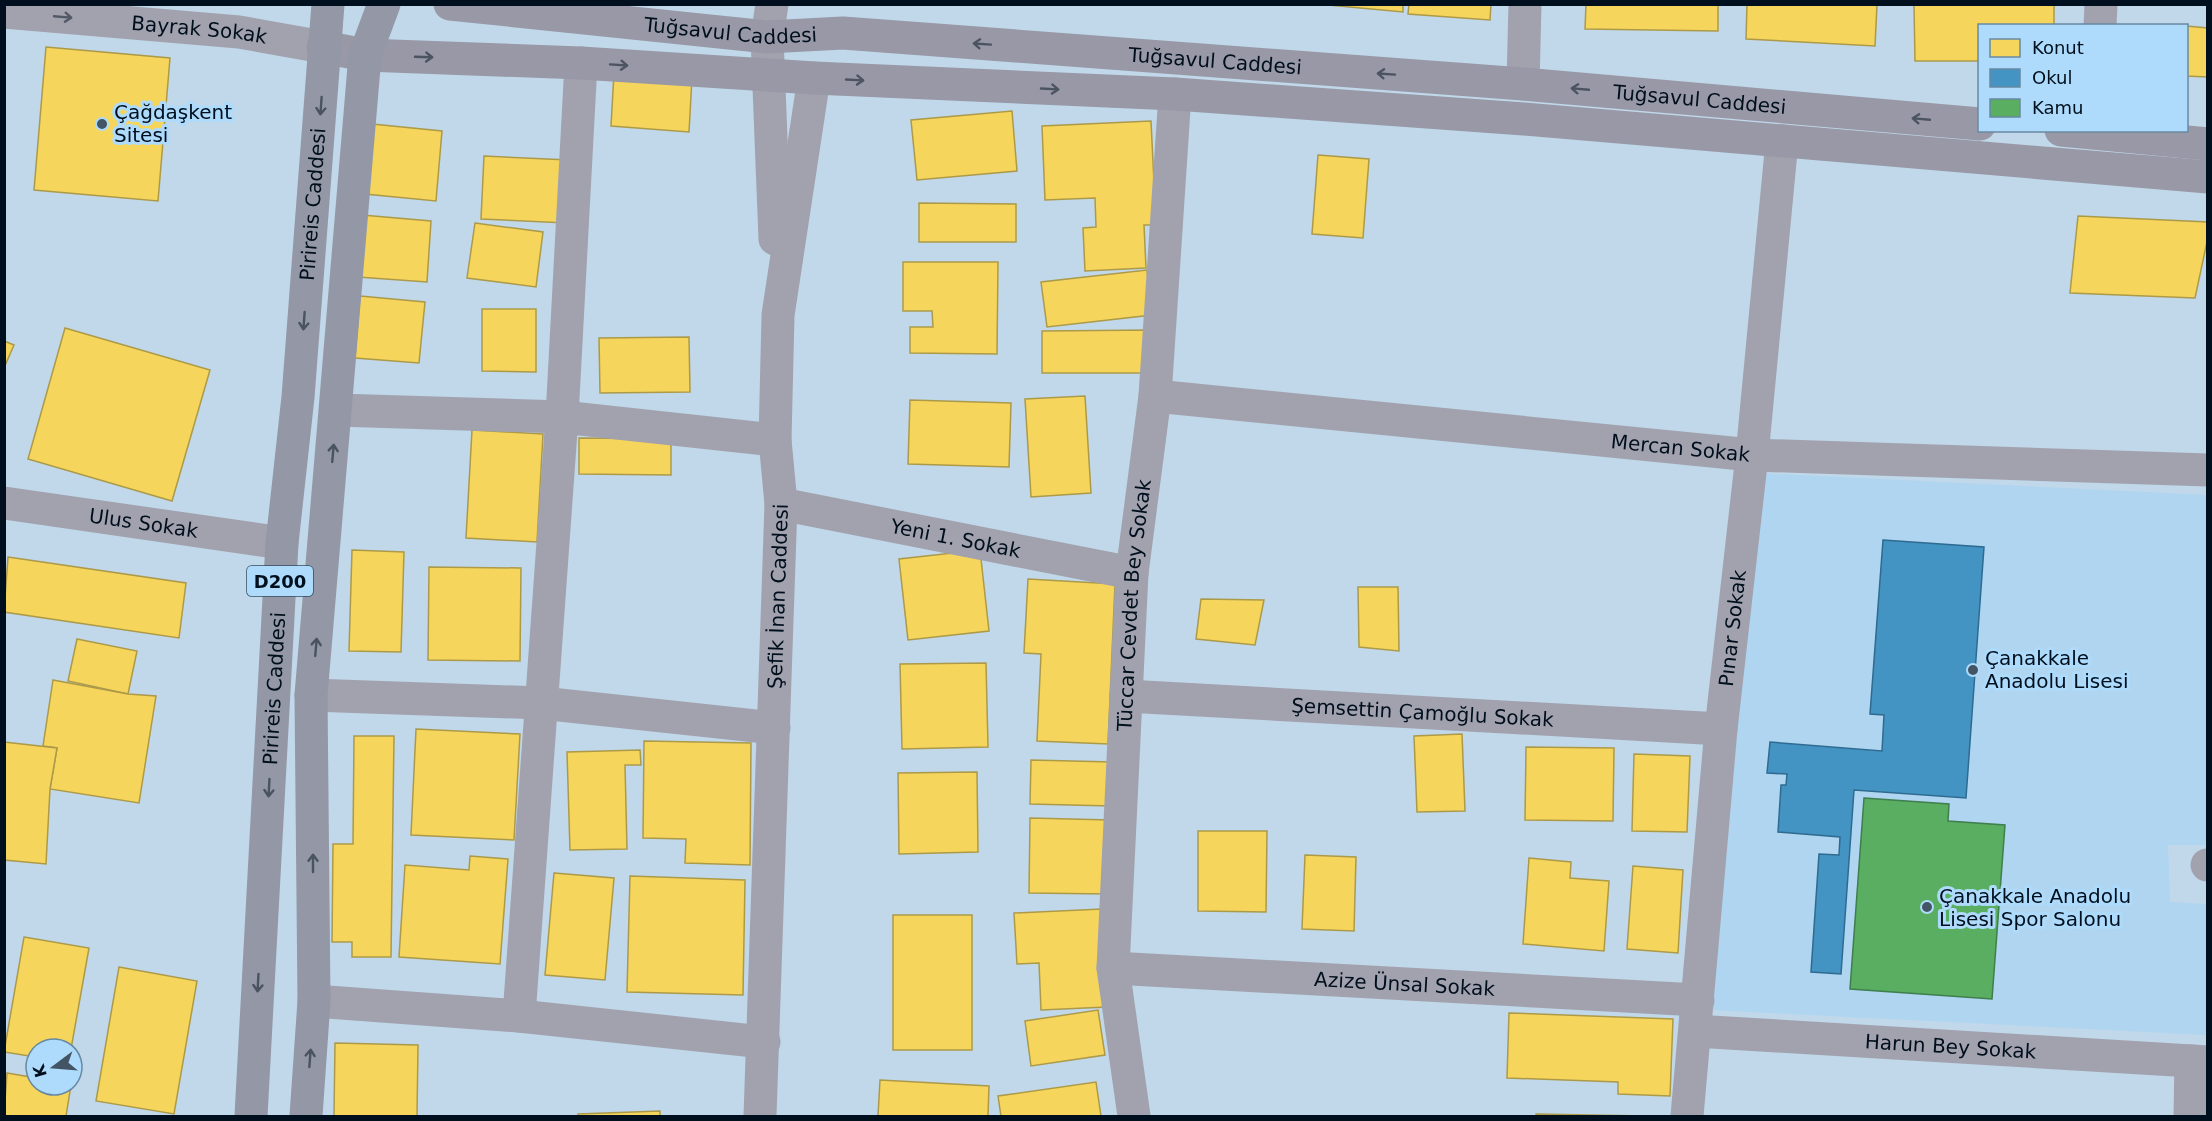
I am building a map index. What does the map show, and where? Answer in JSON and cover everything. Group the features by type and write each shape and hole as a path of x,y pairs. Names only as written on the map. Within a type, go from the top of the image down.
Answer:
{"highway":[{"name":"D200","path":"323,48 328,4"},
{"name":"D200","path":"365,55 384,4"},
{"name":"Pirireis Caddesi","path":"251,1116 282,543 298,397 323,48"},
{"name":"Pirireis Caddesi","path":"306,1116 314,1001 311,695 337,410 365,55"}],"main road":[{"name":"Tuğsavul Caddesi","path":"450,4 767,37 843,33 1523,84 1978,124"},
{"path":"323,48 365,55 581,63 814,78 1175,94 2208,177"},
{"path":"2094,132 2208,144"}],"street":[{"path":"772,4 767,37 778,315"},
{"path":"1523,84 1525,4"},
{"path":"2100,24 2101,4"},
{"name":"Bayrak Sokak","path":"4,12 239,32 323,48"},
{"path":"519,1016 562,417 581,63"},
{"name":"Şefik İnan Caddesi","path":"760,1116 781,504 775,440 778,315 814,78"},
{"name":"Tüccar Cevdet Bey Sokak","path":"1134,1116 1113,968 1132,573 1155,396 1175,94"},
{"name":"Pınar Sokak","path":"1687,1116 1721,729 1752,455 1782,141"},
{"name":"Mercan Sokak","path":"1155,396 1752,455 2208,470"},
{"path":"337,410 562,417 775,440"},
{"name":"Ulus Sokak","path":"4,503 282,543"},
{"name":"Yeni 1. Sokak","path":"781,504 1132,573"},
{"path":"311,695 541,703 774,728"},
{"name":"Şemsettin Çamoğlu Sokak","path":"1126,696 1721,729"},
{"name":"Azize Ünsal Sokak","path":"1113,968 1696,1016"},
{"path":"314,1001 519,1016 764,1042"},
{"name":"Harun Bey Sokak","path":"1696,1016 2199,1062"},
{"path":"2190,1116 2199,1062"}],"shaded area":[{"name":"Çanakkale Anadolu Lisesi","path":"1755,473 2207,495 2207,845 2168,845 2170,902 2207,904 2207,1035 1710,1010"}],"building: Konut":[{"path":"1317,4 1403,4 1403,12"},
{"path":"1409,4 1491,4 1490,20 1408,14"},
{"path":"1586,4 1718,4 1718,31 1585,29"},
{"path":"1747,4 1877,4 1875,46 1746,39"},
{"path":"1914,4 2054,4 2054,24 1978,24 1978,61 1915,61"},
{"path":"2188,26 2208,28 2208,77 2188,76"},
{"name":"Çağdaşkent Sitesi","path":"46,47 170,58 158,201 34,190"},
{"path":"614,73 692,78 689,132 611,126"},
{"path":"1012,111 1017,171 917,180 911,120"},
{"path":"1151,121 1156,225 1144,225 1146,268 1085,271 1083,228 1096,227 1095,198 1045,200 1042,126"},
{"path":"372,124 442,131 436,201 365,194"},
{"path":"1318,155 1369,159 1363,238 1312,234"},
{"path":"484,156 569,160 566,223 481,219"},
{"path":"919,203 1016,204 1016,242 919,242"},
{"path":"362,215 431,221 427,282 358,277"},
{"path":"2078,216 2208,222 2208,237 2195,298 2070,293"},
{"path":"475,223 543,232 536,287 467,278"},
{"path":"903,262 998,262 997,354 910,353 910,327 933,327 932,311 903,311"},
{"path":"1147,270 1152,315 1047,327 1041,282"},
{"path":"360,296 425,302 419,363 355,358"},
{"path":"482,309 536,309 536,372 482,371"},
{"path":"65,328 210,370 172,501 28,459"},
{"path":"1152,330 1152,373 1042,373 1042,331"},
{"path":"689,337 690,392 600,393 599,338"},
{"path":"4,341 14,345 4,368"},
{"path":"1085,396 1091,493 1031,497 1025,399"},
{"path":"910,400 1011,403 1009,467 908,464"},
{"path":"472,430 543,434 537,542 466,538"},
{"path":"579,438 671,439 671,475 579,474"},
{"path":"352,550 404,552 401,652 349,651"},
{"path":"980,550 989,631 908,640 899,559"},
{"path":"8,557 186,583 179,638 4,612"},
{"path":"429,567 521,568 520,661 428,660"},
{"path":"1028,579 1115,584 1108,744 1037,741 1041,654 1024,653"},
{"path":"1358,587 1398,587 1399,651 1359,647"},
{"path":"1201,599 1264,600 1255,645 1196,639"},
{"path":"77,639 137,651 128,694 68,681"},
{"path":"986,663 988,747 902,749 900,664"},
{"path":"53,680 128,694 156,696 139,803 50,789 57,748 43,746"},
{"path":"416,729 520,734 514,840 411,835"},
{"path":"1462,734 1465,811 1417,812 1414,736"},
{"path":"354,736 394,736 391,957 352,957 352,942 332,942 333,844 353,844"},
{"path":"644,741 751,743 750,865 685,863 686,839 643,838"},
{"path":"4,742 57,748 50,789 46,864 4,860"},
{"path":"1526,747 1614,748 1613,821 1525,820"},
{"path":"640,750 641,765 625,765 627,849 570,850 567,752"},
{"path":"1634,754 1690,756 1687,832 1632,831"},
{"path":"1031,760 1112,762 1111,806 1030,804"},
{"path":"977,772 978,852 899,854 898,773"},
{"path":"1030,818 1110,820 1109,894 1029,893"},
{"path":"1198,831 1267,831 1266,912 1198,911"},
{"path":"1305,855 1356,857 1354,931 1302,929"},
{"path":"470,856 508,859 500,964 399,957 405,865 469,870"},
{"path":"1529,858 1571,862 1570,878 1609,881 1604,951 1523,944"},
{"path":"1633,866 1683,870 1678,953 1627,949"},
{"path":"554,873 614,878 605,980 545,975"},
{"path":"630,876 745,880 743,995 627,992"},
{"path":"1102,909 1107,1007 1041,1010 1039,963 1017,964 1014,913"},
{"path":"893,915 972,915 972,1050 893,1050"},
{"path":"24,937 89,948 73,1037 24,1037 24,1055 4,1052"},
{"path":"119,967 197,981 174,1114 96,1101"},
{"path":"1098,1010 1105,1055 1031,1066 1025,1021"},
{"path":"1509,1013 1673,1019 1670,1096 1618,1094 1618,1082 1507,1078"},
{"path":"335,1043 418,1045 417,1116 334,1116"},
{"path":"7,1073 24,1076 24,1097 69,1097 66,1116 4,1116"},
{"path":"880,1080 989,1086 988,1116 878,1116"},
{"path":"1096,1082 1101,1116 1001,1116 998,1096"},
{"path":"660,1111 660,1116 578,1116 578,1114"},
{"path":"1536,1114 1646,1116 1536,1116"}],"building: Okul":[{"path":"1883,540 1984,547 1966,798 1854,790 1841,974 1811,972 1819,854 1839,855 1840,837 1778,832 1781,785 1786,785 1787,774 1767,773 1770,742 1882,751 1884,715 1870,714"}],"building: Kamu":[{"name":"Çanakkale Anadolu Lisesi Spor Salonu","path":"1864,798 1949,804 1948,821 2005,825 1992,999 1850,989"}],"place":[{"name":"Çağdaşkent Sitesi","path":"102,124"},
{"name":"Çanakkale Anadolu Lisesi","path":"1973,670"},
{"name":"Çanakkale Anadolu Lisesi Spor Salonu","path":"1927,907"}]}
